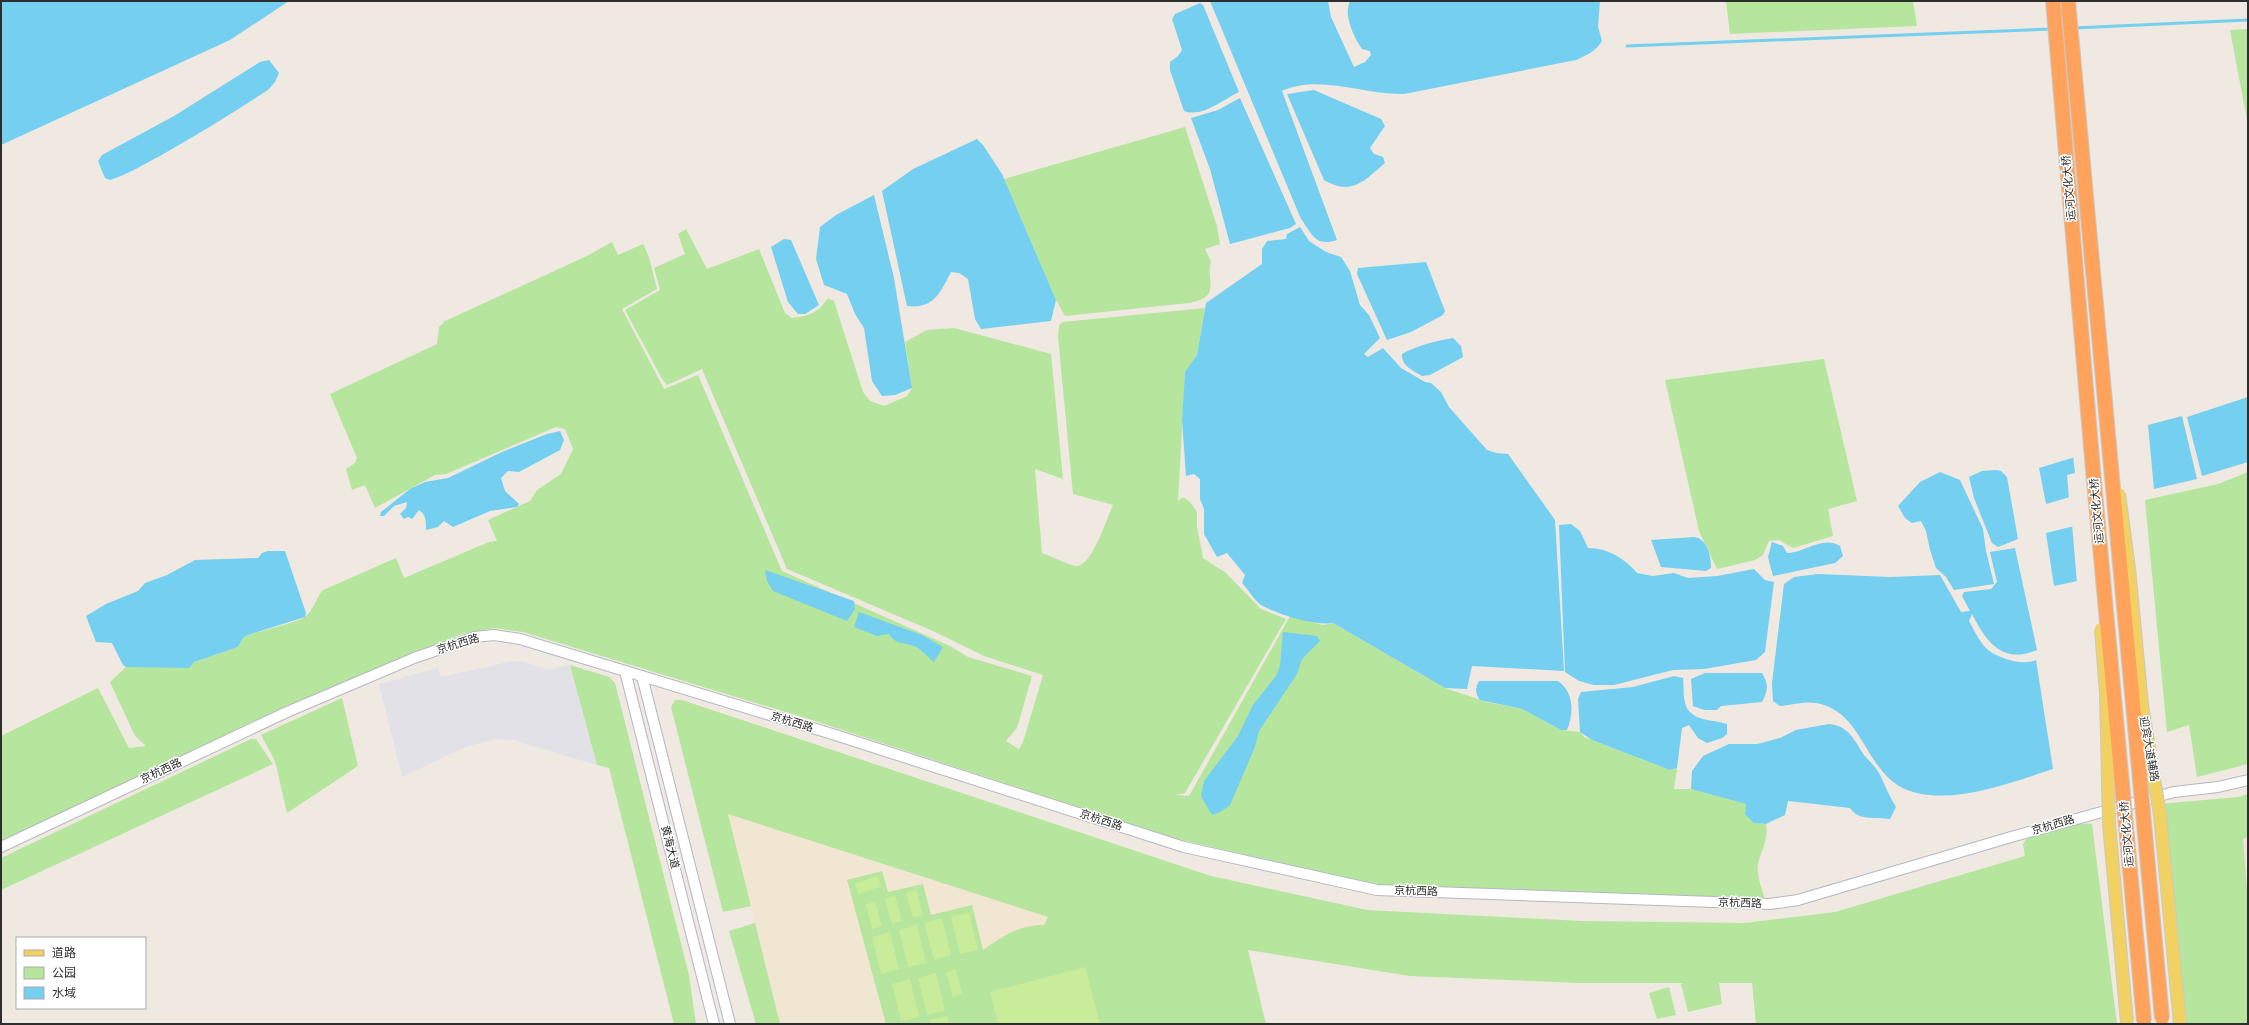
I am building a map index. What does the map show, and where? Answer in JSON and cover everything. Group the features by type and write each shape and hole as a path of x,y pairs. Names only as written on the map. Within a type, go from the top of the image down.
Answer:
{"highway":[{"name":"运河文化大桥","path":"2053,1 2094,482 2144,1021"},
{"name":"运河文化大桥","path":"2068,1 2162,1018"}],"main road":[{"name":"迎宾大道辅路","path":"2113,476 2121,501 2130,568 2142,705 2160,815 2179,1019"},
{"path":"2094,482 2094,526 2106,693 2109,824 2127,1023"},
{"name":"京杭西路","path":"1,847 287,712 414,658 475,637 494,635 520,639 836,735 1184,847 1377,890 1770,904 1798,900 2011,836 2174,792 2218,787 2248,780"},
{"name":"黄海大道","path":"625,671 714,1024"},
{"name":"黄海大道","path":"642,676 730,1024"}],"shaded area":[{"path":"512,661 524,662 548,670 570,665 597,765 513,740 495,739 466,747 402,777 379,684 438,668 441,677"},
{"path":"2248,794 2248,902 2243,838"},
{"path":"728,814 1094,931 1117,1024 780,1024"}],"green space":[{"path":"1726,1 1913,1 1917,26 1730,34"},
{"path":"2248,29 2248,125 2230,30"},
{"path":"1185,127 1217,226 1220,244 1205,249 1211,261 1210,287 1206,297 1189,303 1065,316 1056,300 1004,179"},
{"path":"686,229 707,269 759,249 785,313 792,318 813,313 821,307 828,298 834,301 863,392 870,401 884,406 907,396 912,388 905,342 927,330 954,328 1051,354 1063,479 1035,469 1042,553 1075,566 1081,565 1087,560 1098,542 1113,505 1073,494 1058,337 1059,325 1063,322 1205,308 1197,355 1185,373 1178,501 1183,497 1190,502 1197,512 1197,527 1203,558 1226,573 1261,609 1286,619 1185,793 1176,795 1189,796 1290,616 1323,625 1333,623 1445,688 1487,702 1522,709 1561,730 1580,732 1584,737 1670,770 1677,768 1674,789 1691,789 1746,804 1754,823 1766,824 1767,829 1766,840 1758,864 1758,873 1765,899 1385,887 1169,837 812,720 523,632 494,628 462,634 351,679 1,842 1,736 98,688 129,748 146,746 135,736 110,682 126,667 189,667 194,662 238,647 243,638 248,635 301,619 309,613 323,590 396,558 404,578 489,542 497,541 488,520 530,501 537,490 561,474 573,449 565,429 556,427 446,474 435,475 375,508 365,485 352,490 346,469 355,463 357,458 330,394 437,344 439,327 445,321 587,256 612,242 618,255 643,244 649,257 657,289 622,309 664,389 698,375 782,571 950,646 968,657 1032,676 1017,728 1006,741 1019,749 1023,742 1043,675 984,656 933,631 787,569 702,369 667,385 661,377 625,310 660,290 654,268 685,254 678,234"},
{"path":"1824,359 1857,501 1828,509 1833,536 1793,548 1779,540 1769,541 1763,555 1755,560 1717,569 1699,531 1665,380"},
{"path":"2248,472 2248,764 2197,777 2189,725 2167,732 2145,500 2218,484"},
{"path":"570,665 609,677 615,683 689,975 696,1024 674,1024 609,768 597,765"},
{"path":"342,698 358,766 287,813 275,761 261,735"},
{"path":"675,700 682,700 1211,876 1367,910 1582,921 1744,923 1835,912 2025,856 2023,844 2027,838 2076,824 2092,824 2117,1024 1756,1024 1752,983 1719,983 1722,1004 1688,1012 1681,984 1684,983 1580,983 1410,976 1248,950 1266,1024 886,1024 847,880 882,871 888,892 923,884 931,915 972,905 983,950 1004,936 1019,929 1044,925 1048,917 728,814 751,906 723,912 671,707"},
{"path":"251,739 256,739 273,764 1,890 1,858"},
{"path":"2248,794 2248,837 2243,839 2248,902 2248,1024 2179,1024 2159,804 2239,797"},
{"path":"878,876 881,887 858,894 855,883"},
{"path":"916,890 923,915 913,918 906,893"},
{"path":"895,896 902,921 892,924 885,899"},
{"path":"875,901 882,926 872,929 866,904"},
{"path":"969,912 978,950 960,954 951,917"},
{"path":"942,918 951,955 934,960 924,923"},
{"path":"755,923 780,1024 756,1024 729,931"},
{"path":"917,925 926,963 908,967 899,930"},
{"path":"890,932 899,969 881,974 872,937"},
{"path":"1085,967 1100,1024 998,1024 990,992"},
{"path":"956,969 962,994 953,997 946,972"},
{"path":"936,973 945,1010 927,1015 918,978"},
{"path":"910,979 919,1017 901,1021 892,984"},
{"path":"1669,987 1676,1015 1657,1019 1649,993"},
{"path":"947,1016 949,1024 930,1024 929,1020"}],"water":[{"path":"1,1 289,1 230,40 1,145"},
{"path":"1210,1 1328,1 1331,17 1354,67 1365,62 1371,55 1370,51 1362,49 1350,26 1348,7 1350,1 1600,1 1598,27 1602,41 1594,50 1576,60 1404,94 1373,92 1342,86 1311,84 1296,86 1282,91 1337,240 1324,242 1319,241 1312,235 1301,219"},
{"path":"1200,3 1203,5 1239,92 1213,107 1198,112 1191,112 1184,111 1170,70 1170,62 1178,56 1182,50 1172,19 1175,14"},
{"path":"269,60 279,73 275,82 268,90 215,124 160,156 116,178 110,180 105,178 98,161 102,155 174,116 260,62"},
{"path":"1314,90 1381,119 1385,126 1370,148 1374,154 1383,157 1385,163 1364,181 1342,187 1324,180 1287,94"},
{"path":"1240,98 1296,224 1290,228 1230,244 1210,169 1191,118 1218,110"},
{"path":"977,139 983,145 1002,174 1056,300 1051,321 981,329 975,319 968,279 959,273 951,272 939,293 930,302 924,305 907,306 882,191 913,169"},
{"path":"874,195 894,278 912,388 895,395 882,396 872,381 864,328 855,314 847,294 824,285 816,259 820,227 836,215"},
{"path":"1300,227 1309,241 1326,252 1341,257 1350,271 1360,305 1369,315 1380,338 1364,354 1368,357 1383,348 1401,368 1425,382 1431,383 1441,392 1449,407 1487,450 1496,453 1508,454 1555,520 1564,671 1472,666 1467,689 1445,688 1333,623 1316,623 1307,621 1276,612 1261,605 1242,583 1245,575 1227,553 1217,557 1204,534 1204,509 1200,499 1200,479 1194,474 1186,476 1182,420 1185,372 1197,355 1206,303 1262,264 1262,249 1267,241 1286,239 1287,234"},
{"path":"784,239 791,240 819,305 805,314 798,314 788,302 771,247"},
{"path":"1426,262 1445,311 1443,315 1411,332 1387,340 1357,274 1358,268"},
{"path":"1453,338 1461,346 1463,357 1430,375 1422,376 1409,368 1402,358 1402,354 1414,348 1440,340"},
{"path":"2248,397 2248,462 2202,476 2187,417"},
{"path":"2182,416 2197,479 2154,489 2148,425"},
{"path":"560,431 564,440 560,450 519,472 508,471 501,478 505,491 519,504 517,507 490,511 453,527 444,521 438,527 426,530 426,521 419,510 412,519 408,517 404,519 400,514 406,508 407,502 394,506 384,516 380,516 381,512 410,489 425,482 448,478 502,452 547,434"},
{"path":"2105,448 2114,484 2046,504 2039,468"},
{"path":"1982,471 2001,471 2007,477 2018,539 1998,547 1992,543 1974,498 1969,477"},
{"path":"1940,472 1960,480 1983,529 1986,551 1994,584 1954,590 1946,577 1936,568 1926,531 1921,521 1912,523 1905,518 1898,506 1920,482"},
{"path":"2111,517 2082,580 2054,586 2046,533"},
{"path":"1571,524 1580,531 1588,548 1595,548 1609,552 1621,558 1637,573 1653,576 1674,573 1688,578 1717,576 1754,569 1765,580 1774,582 1765,652 1756,660 1704,669 1673,670 1614,685 1594,685 1579,681 1565,672 1559,525"},
{"path":"1698,538 1705,544 1709,553 1711,568 1706,571 1661,567 1651,540"},
{"path":"1772,542 1783,546 1787,553 1820,543 1834,543 1840,546 1843,556 1835,563 1773,576 1768,557"},
{"path":"2015,548 2037,650 2025,654 2005,652 1997,648 1989,641 1972,614 1969,621 1982,644 1993,653 2005,659 2018,662 2031,662 2036,660 2053,769 1986,790 1951,795 1917,793 1900,786 1886,776 1846,719 1833,709 1816,703 1780,706 1773,701 1772,683 1784,584 1794,577 1818,574 1890,577 1940,575 1961,612 1970,611 1962,596 1964,592 1991,589 1997,582 1990,552"},
{"path":"268,551 285,551 306,613 305,617 248,635 243,638 238,647 194,662 189,668 126,667 123,665 112,643 96,642 86,616 106,604 138,591 145,583 167,575 195,560 258,558 262,553"},
{"path":"765,570 854,601 855,609 847,621 773,591 767,581"},
{"path":"859,612 922,635 943,647 934,662 916,647 897,642 889,634 877,636 854,627"},
{"path":"1283,632 1317,636 1320,641 1302,659 1297,674 1259,731 1255,747 1230,805 1220,812 1212,815 1201,796 1204,781 1238,736 1253,705 1276,676 1280,666"},
{"path":"1705,673 1762,673 1767,684 1766,694 1762,702 1721,706 1717,710 1704,710 1693,706 1691,679"},
{"path":"1674,676 1683,678 1685,703 1692,714 1702,719 1727,724 1727,734 1722,738 1707,743 1698,738 1689,725 1682,728 1677,768 1670,770 1592,740 1580,732 1578,699 1581,692 1633,687"},
{"path":"1479,681 1558,681 1570,697 1571,717 1567,730 1561,730 1522,709 1480,700 1476,691"},
{"path":"1829,724 1836,725 1846,731 1854,739 1864,755 1880,774 1896,807 1890,819 1862,817 1853,812 1850,808 1788,801 1785,815 1766,824 1754,823 1745,814 1746,804 1691,789 1692,771 1703,756 1729,744 1757,744 1780,738 1796,730"}],"pier":[{"path":"2104,446 2115,486 2069,499 2067,475 2075,473 2073,455"},
{"path":"2111,515 2115,577 2077,583 2072,524"}],"waterway":[{"path":"2074,28 2248,20"},
{"path":"1627,46 2051,29"}]}
